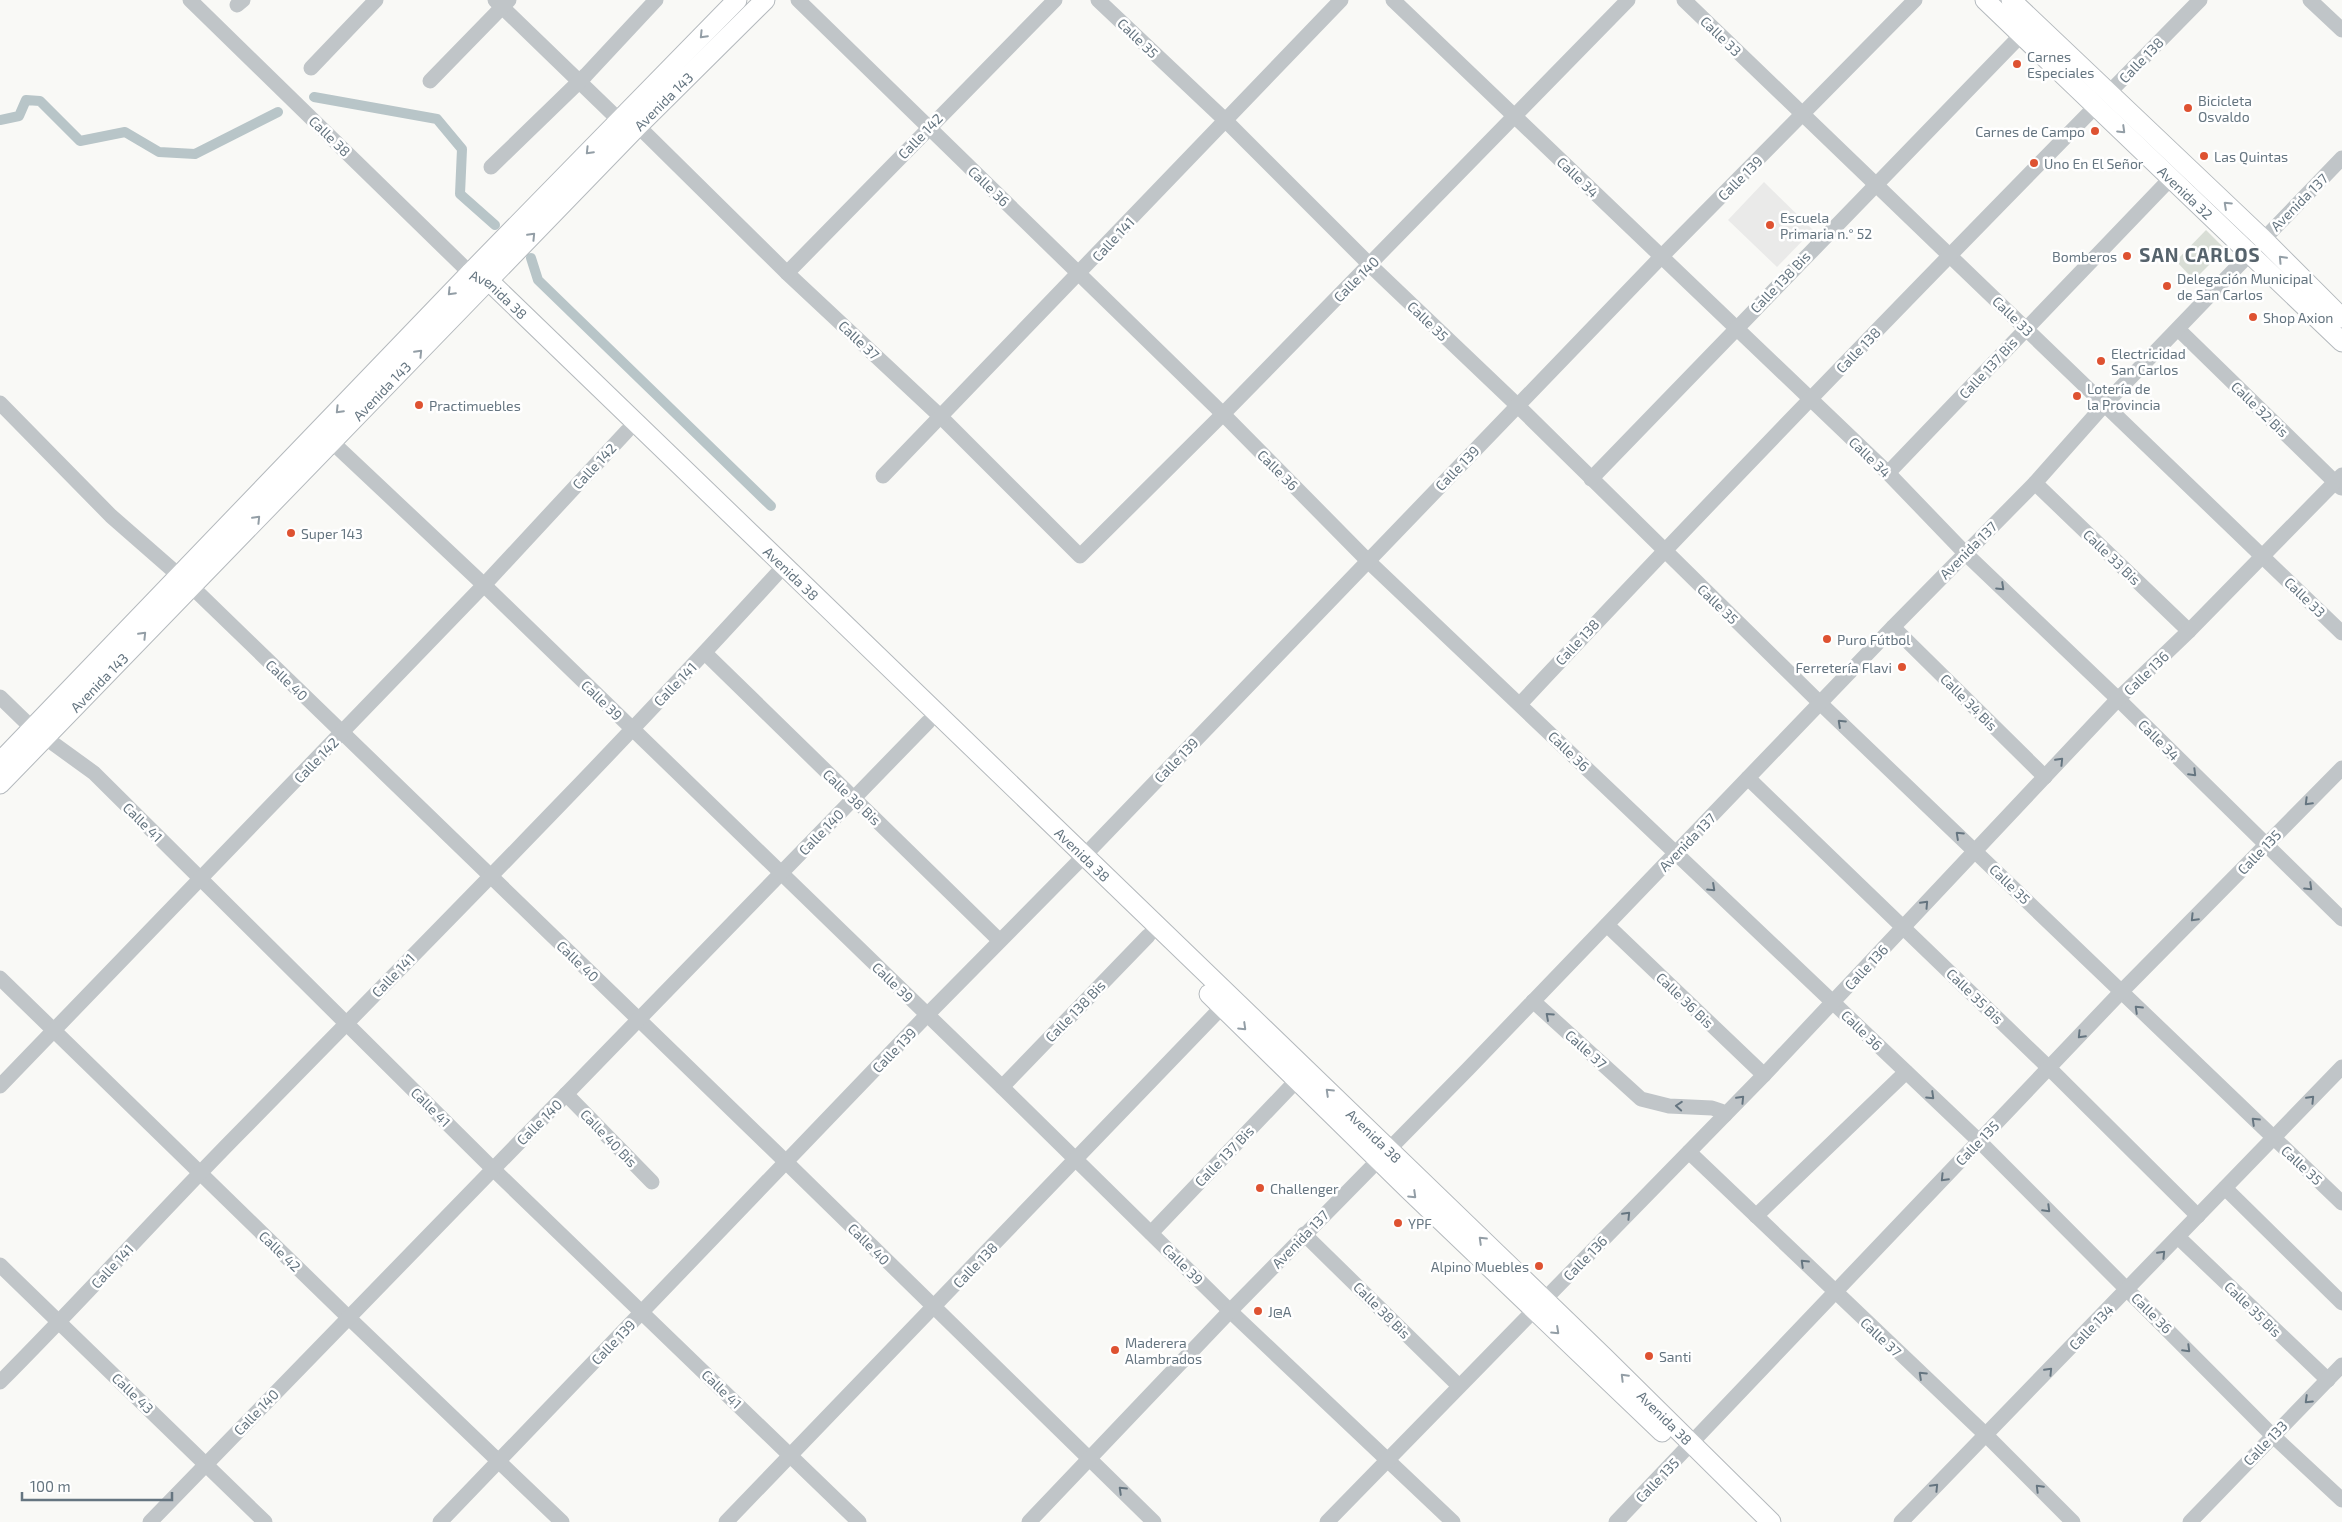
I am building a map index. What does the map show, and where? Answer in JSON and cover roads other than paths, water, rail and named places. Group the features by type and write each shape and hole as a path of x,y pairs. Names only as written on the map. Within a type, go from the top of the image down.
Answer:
{"main road":[{"name":"Avenida 143","path":"185,581 332,442 485,286 627,120 737,0"},
{"name":"Avenida 143","path":"0,784 39,732 185,581 470,273 627,120 765,0"},
{"name":"Avenida 32","path":"1985,0 2027,29 2256,245 2342,342"},
{"name":"Avenida 32","path":"2011,0 2027,29"},
{"name":"Avenida 32","path":"2102,99 2172,177 2342,318"},
{"name":"Avenida 38","path":"470,273 780,570 1539,1305 1688,1448 1771,1522"},
{"name":"Avenida 38","path":"485,286 627,431 780,570 928,722 1079,860 1148,936 1297,1080 1384,1155"},
{"name":"Avenida 143","path":"0,762 39,732"},
{"name":"Avenida 38","path":"1688,1448 1753,1522"}],"street":[{"name":"Calle 38","path":"190,0 470,273"},
{"path":"311,68 376,0"},
{"path":"491,168 582,78 656,0"},
{"name":"Calle 36","path":"798,0 1223,414 1368,561 1979,1142 2272,1435 2342,1500"},
{"name":"Calle 142","path":"787,273 1055,0"},
{"name":"Calle 35","path":"1098,0 1225,120 1370,265 1517,405 1663,551 1820,703 2342,1203"},
{"name":"Calle 141","path":"883,476 1080,274 1341,0"},
{"name":"Calle 34","path":"1393,0 1516,116 1660,258 1888,474 1965,553 2118,699 2342,919"},
{"name":"Calle 140","path":"1080,556 1370,265 1628,0"},
{"name":"Calle 33","path":"1684,0 2342,633"},
{"name":"Calle 139","path":"440,1522 999,940 1079,860 1517,405 1915,0"},
{"name":"Calle 138","path":"1520,704 1663,551 1949,255 2200,0"},
{"path":"2310,0 2342,30"},
{"path":"430,81 505,2"},
{"name":"Calle 37","path":"505,2 582,78 940,416 1080,556"},
{"name":"Calle 138 Bis","path":"1591,479 2027,29"},
{"name":"Avenida 137","path":"1029,1522 1304,1234 1384,1155 1893,627 2035,483 2105,404 2256,245 2342,158"},
{"name":"Calle 137 Bis","path":"1888,474 2025,328 2172,177"},
{"name":"Calle 32 Bis","path":"2178,329 2340,482"},
{"name":"Calle 40","path":"0,403 111,516 185,581 786,1162 933,1308 1154,1522"},
{"name":"Calle 142","path":"0,1086 484,585 627,431"},
{"name":"Calle 39","path":"332,442 484,585 1002,1087 1230,1311 1452,1522"},
{"name":"Calle 136","path":"1327,1522 1764,1075 2118,699 2189,632 2262,556 2340,482"},
{"name":"Calle 33 Bis","path":"2035,483 2189,632"},
{"name":"Calle 141","path":"0,1382 200,1172 632,729 705,653 780,570"},
{"name":"Calle 34 Bis","path":"1893,627 2044,777"},
{"name":"Calle 38 Bis","path":"705,653 999,940"},
{"name":"Calle 41","path":"0,697 39,732 94,773 493,1168 859,1522"},
{"name":"Calle 140","path":"150,1522 928,722"},
{"name":"Calle 135","path":"1616,1522 2121,992 2342,768"},
{"name":"Calle 35 Bis","path":"1748,778 2049,1068 2198,1216"},
{"name":"Calle 36 Bis","path":"1607,925 1764,1075"},
{"name":"Calle 138 Bis","path":"1002,1087 1148,936"},
{"name":"Calle 42","path":"0,978 348,1317 562,1522"},
{"name":"Calle 37","path":"1533,1001 1641,1099 1669,1106 1712,1108 1721,1111 1725,1115"},
{"name":"Calle 138","path":"726,1522 1076,1161 1222,1007"},
{"name":"Calle 134","path":"1901,1522 2342,1067"},
{"path":"1756,1216 1906,1072"},
{"name":"Calle 137 Bis","path":"1151,1233 1297,1080"},
{"name":"Calle 40 Bis","path":"566,1094 652,1182"},
{"name":"Calle 37","path":"1689,1152 1834,1293 1986,1435 2073,1522"},
{"path":"2225,1188 2342,1303"},
{"name":"Calle 38 Bis","path":"1304,1234 1459,1386"},
{"name":"Calle 35 Bis","path":"2178,1237 2328,1380"},
{"name":"Calle 43","path":"0,1265 265,1522"},
{"name":"Calle 133","path":"2190,1522 2272,1435 2342,1365"}],"waterway":[{"path":"314,97 437,119 462,149 460,194 495,225"},
{"path":"0,120 19,116 26,100 40,101 80,141 125,132 159,152 195,154 278,112"},
{"path":"531,258 538,280 771,506"}],"place":[{"name":"Carnes Especiales","path":"2017,64"},
{"name":"Bicicleta Osvaldo","path":"2188,108"},
{"name":"Carnes de Campo","path":"2095,131"},
{"name":"Las Quintas","path":"2204,156"},
{"name":"Uno En El Señor","path":"2034,163"},
{"name":"Escuela Primaria n.° 52","path":"1770,225"},
{"name":"Bomberos","path":"2127,256"},
{"name":"Delegación Municipal de San Carlos","path":"2167,286"},
{"name":"Shop Axion","path":"2253,317"},
{"name":"Electricidad San Carlos","path":"2101,361"},
{"name":"Lotería de la Provincia","path":"2077,396"},
{"name":"Practimuebles","path":"419,405"},
{"name":"Super 143","path":"291,533"},
{"name":"Puro Fútbol","path":"1827,639"},
{"name":"Ferretería Flavi","path":"1902,667"},
{"name":"Challenger","path":"1260,1188"},
{"name":"YPF","path":"1398,1223"},
{"name":"Alpino Muebles","path":"1539,1266"},
{"name":"J@A","path":"1258,1311"},
{"name":"Maderera Alambrados","path":"1115,1350"},
{"name":"Santi","path":"1649,1356"}],"district":[{"name":"SAN CARLOS","path":"2200,254"}]}
